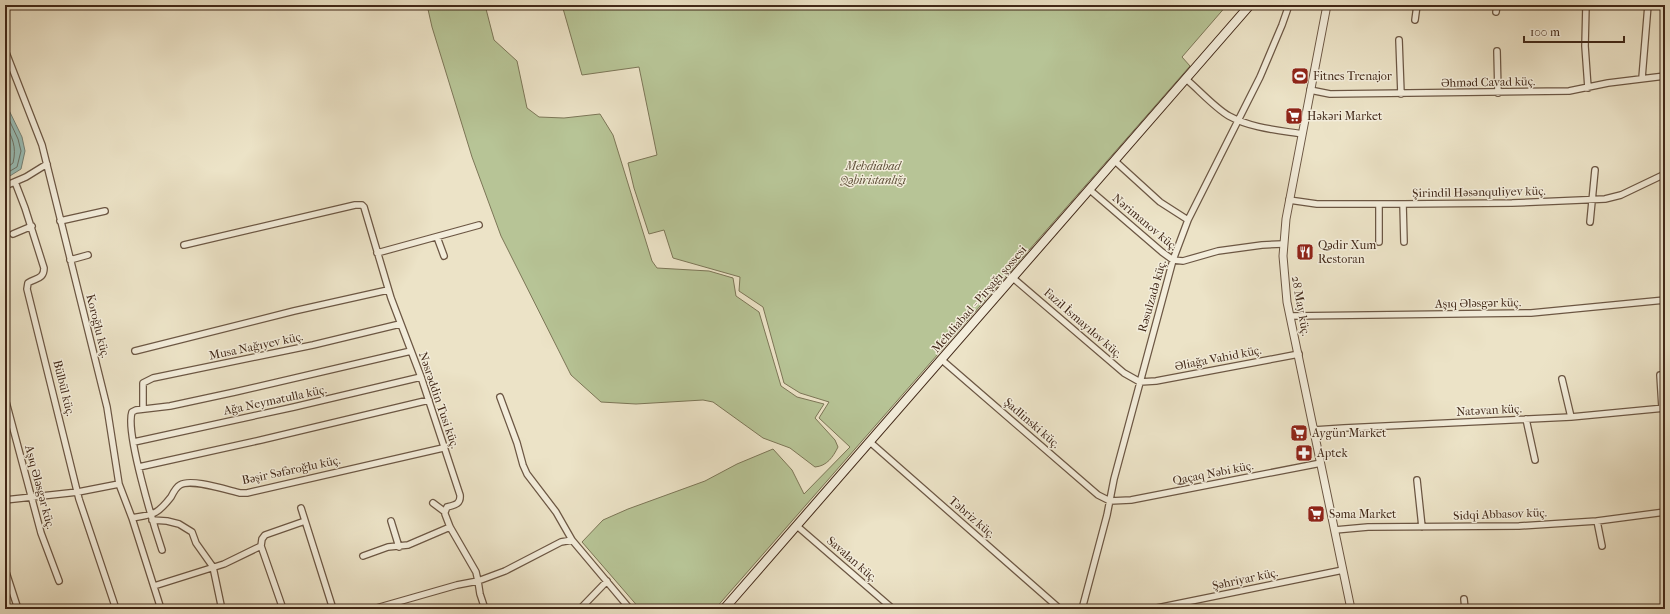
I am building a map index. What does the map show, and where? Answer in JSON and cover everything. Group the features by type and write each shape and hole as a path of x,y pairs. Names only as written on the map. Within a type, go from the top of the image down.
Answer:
{"main road":[{"name":"Mehdiabad - Pirşağı şossesi","path":"724,609 1014,278 1250,5"}],"street":[{"name":"Rəsulzadə küç.","path":"1082,609 1110,501 1116,471 1173,260 1188,220 1260,78 1289,5"},
{"name":"28 May küç.","path":"1327,5 1289,200 1283,244 1284,276 1351,609"},
{"path":"1415,20 1417,5"},
{"path":"1496,12 1497,5"},
{"path":"1586,5 1588,88"},
{"path":"1642,78 1648,5"},
{"path":"1399,40 1401,94"},
{"name":"Koroğlu küç.","path":"5,50 39,138 47,164 107,407 119,484 132,518 162,609"},
{"path":"1497,51 1498,93"},
{"name":"Əhməd Cavad küç.","path":"1310,90 1330,94 1569,91 1642,78 1665,76"},
{"path":"1186,79 1227,115 1253,126 1302,134"},
{"path":"1115,161 1160,202 1188,220"},
{"path":"5,186 47,164"},
{"path":"1590,222 1595,170"},
{"name":"Şirindil Həsənquliyev küç.","path":"1289,200 1316,204 1403,204 1512,203 1605,199 1621,195 1665,174"},
{"name":"Bülbül küç.","path":"15,182 32,226 44,268 42,277 28,283 27,289 82,509 116,609"},
{"name":"Nərimanov küç.","path":"1090,190 1173,260 1183,261 1218,251 1262,245 1283,244"},
{"path":"1379,204 1379,242"},
{"path":"1403,204 1404,242"},
{"name":"Nəsrəddin Tusi küç.","path":"184,245 362,205 364,207 388,290 421,377 443,448 461,498 457,504 447,508 445,512"},
{"path":"60,221 105,211"},
{"path":"377,253 479,225"},
{"path":"13,234 32,226"},
{"path":"437,237 444,256"},
{"path":"70,260 88,255"},
{"name":"Fazil İsmayılov küç.","path":"1014,278 1124,373 1140,382"},
{"path":"136,352 388,290"},
{"name":"Aşıq Ələsgər küç.","path":"1291,316 1531,313 1665,300"},
{"name":"Musa Nağıyev küç.","path":"143,409 143,383 153,378 298,348 400,324"},
{"path":"162,550 151,517 139,467 134,442 132,412 136,410 170,406 235,392 411,351"},
{"name":"Əliağa Vahid küç.","path":"1140,382 1156,381 1299,354"},
{"name":"Şadlinski küç.","path":"942,360 1092,489 1110,501"},
{"path":"1660,375 1663,408"},
{"name":"Ağa Neymətulla küç.","path":"134,442 294,407 421,377"},
{"path":"1562,379 1571,417"},
{"name":"Aşıq Ələsgər küç.","path":"5,398 30,497 41,533 59,581"},
{"path":"500,398 517,443 523,465 528,474 553,507 572,540 630,609"},
{"path":"139,467 268,439 429,400"},
{"name":"Natəvan küç.","path":"1314,430 1571,417 1663,408"},
{"path":"1526,419 1535,460"},
{"name":"Təbriz küç.","path":"870,442 1060,609"},
{"name":"Bəşir Səfəroğlu küç.","path":"132,518 151,517 161,510 179,485 187,483 197,483 240,493 247,493 443,448"},
{"name":"Qaçaq Nəbi küç.","path":"1110,501 1131,500 1321,463"},
{"path":"1416,480 1422,527"},
{"path":"5,500 78,492 119,484"},
{"path":"433,503 445,512 450,527 476,572 480,594 485,609"},
{"path":"301,508 333,609"},
{"name":"Sidqi Abbasov küç.","path":"1335,530 1368,527 1519,526 1597,521 1665,512"},
{"path":"151,517 186,527 192,532 196,543 213,567 221,605 220,609"},
{"path":"283,609 261,546 262,539 265,535 305,521"},
{"path":"391,521 399,547"},
{"path":"1597,521 1602,546"},
{"name":"Savalan küç.","path":"797,526 893,609"},
{"path":"363,556 388,547 408,545 450,527"},
{"path":"373,609 396,606 457,585 478,581 505,571 561,542 572,540"},
{"path":"154,586 235,559 261,546"},
{"path":"5,569 18,609"},
{"name":"Şəhriyar küç.","path":"1152,609 1343,570"},
{"path":"580,609 607,580"},
{"path":"1464,599 1465,609"}],"green space":[{"path":"427,5 485,5 494,40 517,61 527,108 539,117 564,118 600,114 613,135 652,261 657,268 709,271 733,278 736,296 759,312 781,386 797,397 824,404 815,418 835,440 838,447 826,463 815,467 790,448 763,438 713,402 703,400 636,404 601,402 571,375 501,236 472,157 432,27"},
{"name":"Mehdiabad Qəbiristanlığı","path":"562,5 1227,5 1182,57 1190,66 715,609 640,609 582,542 603,520 628,509 705,481 737,464 773,449 792,470 804,494 850,447 819,418 829,402 800,393 784,383 763,307 739,291 740,277 673,258 664,230 649,234 634,188 628,163 657,155 639,67 582,75"}],"water":[{"path":"5,102 22,137 25,151 21,169 5,179"}],"place":[{"name":"Fitnes Trenajor","path":"1300,76"},
{"name":"Həkəri Market","path":"1294,116"},
{"name":"Qədir Xum Restoran","path":"1305,252"},
{"name":"Aygün Market","path":"1299,433"},
{"name":"Aptek","path":"1304,453"},
{"name":"Səma Market","path":"1316,514"}]}
